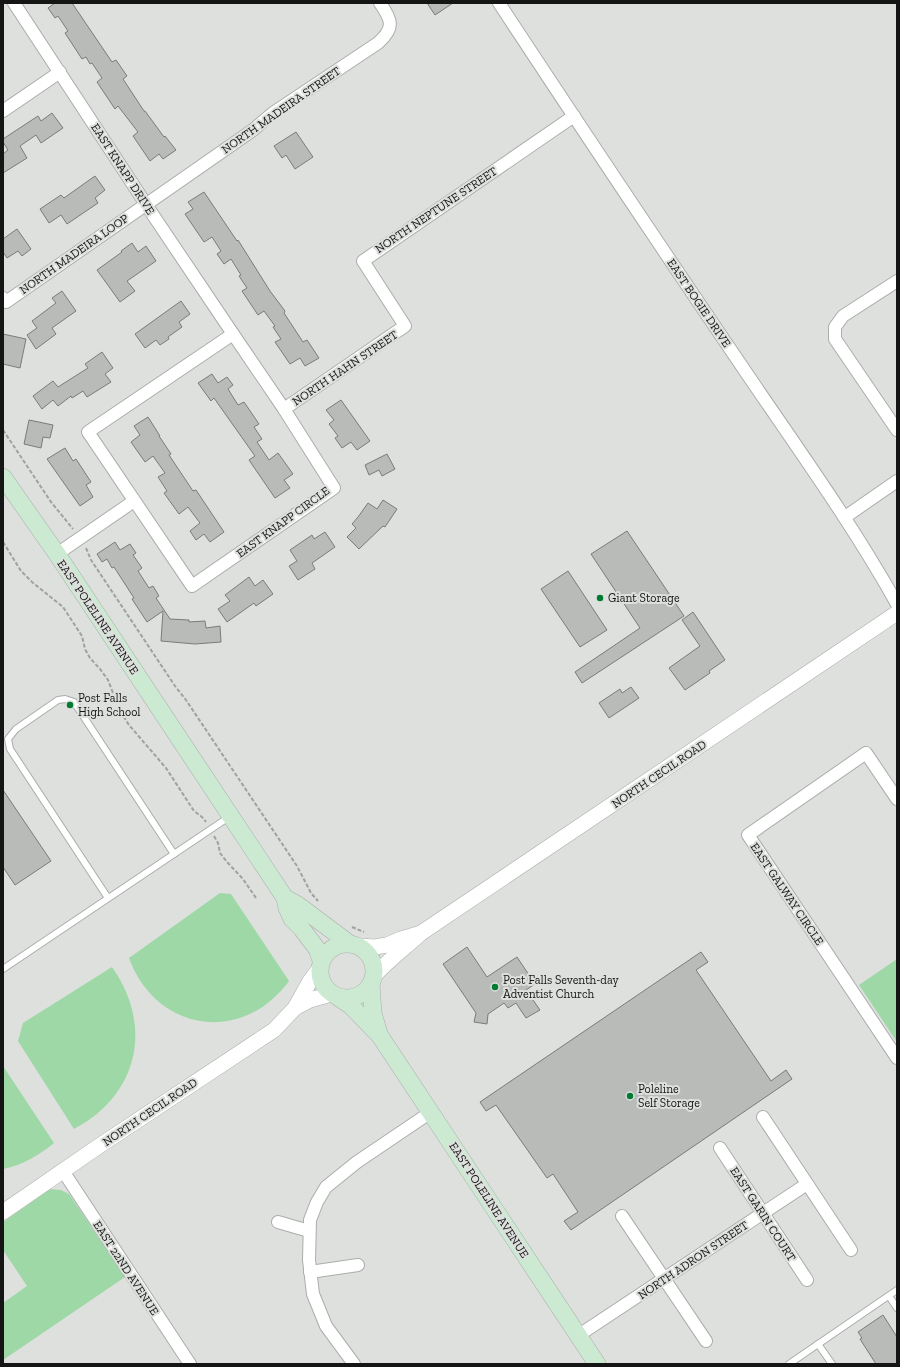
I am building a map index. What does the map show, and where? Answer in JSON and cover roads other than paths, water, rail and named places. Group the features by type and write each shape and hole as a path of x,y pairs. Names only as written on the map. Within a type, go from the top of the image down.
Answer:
{"main road":[{"name":"EAST POLELINE AVENUE","path":"3,477 57,554 285,898 287,908 292,919 302,929 317,949 320,965"},
{"name":"EAST POLELINE AVENUE","path":"285,898 359,941"},
{"path":"359,941 371,959 374,967 372,980 365,991 358,996 349,998 335,996 324,987 322,983 320,978 320,965 326,952 333,946 359,941"},
{"name":"EAST POLELINE AVENUE","path":"372,980 373,1013 380,1036"},
{"name":"EAST POLELINE AVENUE","path":"335,996 351,1006 380,1036 597,1364"}],"street":[{"name":"EAST KNAPP DRIVE","path":"14,3 233,334"},
{"name":"NORTH MADEIRA STREET","path":"146,204 253,130 273,113 387,35 390,26 388,15 380,3"},
{"name":"EAST BOGIE DRIVE","path":"499,3 683,279 845,517 897,604"},
{"path":"3,111 60,72"},
{"name":"NORTH NEPTUNE STREET","path":"405,326 363,260 574,116"},
{"name":"NORTH MADEIRA LOOP","path":"3,298 6,302 146,204"},
{"path":"897,281 842,316 835,327 835,339 897,430"},
{"name":"NORTH HAHN STREET","path":"284,409 405,326"},
{"name":"EAST KNAPP CIRCLE","path":"233,334 284,409 334,488 192,586 88,432 233,334"},
{"path":"845,517 897,481"},
{"path":"57,554 134,501"},
{"name":"NORTH CECIL ROAD","path":"372,980 393,956 408,946 421,933 897,613"},
{"name":"EAST GALWAY CIRCLE","path":"897,799 866,754 748,835 897,1058"},
{"name":"NORTH CECIL ROAD","path":"359,941 376,947 387,945 421,933"},
{"name":"NORTH CECIL ROAD","path":"3,1212 274,1030 294,1008 320,965"},
{"name":"NORTH CECIL ROAD","path":"294,1008 310,1000 335,996"},
{"path":"354,1364 326,1326 313,1294 308,1260 310,1220 317,1202 326,1187 357,1162 431,1112"},
{"path":"763,1118 851,1250"},
{"name":"EAST GARIN COURT","path":"720,1148 807,1280"},
{"name":"EAST 22ND AVENUE","path":"62,1171 190,1364"},
{"name":"NORTH ADRON STREET","path":"579,1335 807,1184"},
{"path":"622,1216 706,1341"},
{"path":"278,1222 309,1231"},
{"path":"310,1272 358,1265"}],"lane":[{"path":"108,898 10,749 8,739 16,729 58,700 65,699 74,702 174,854"},
{"path":"3,969 230,816"},
{"path":"789,1364 897,1290"},
{"path":"889,1296 897,1308"},
{"path":"818,1344 832,1364"}],"place":[{"name":"Giant Storage","path":"600,598"},
{"name":"Post Falls High School","path":"70,705"},
{"name":"Post Falls Seventh-day Adventist Church","path":"495,987"},
{"name":"Poleline Self Storage","path":"630,1096"}]}
